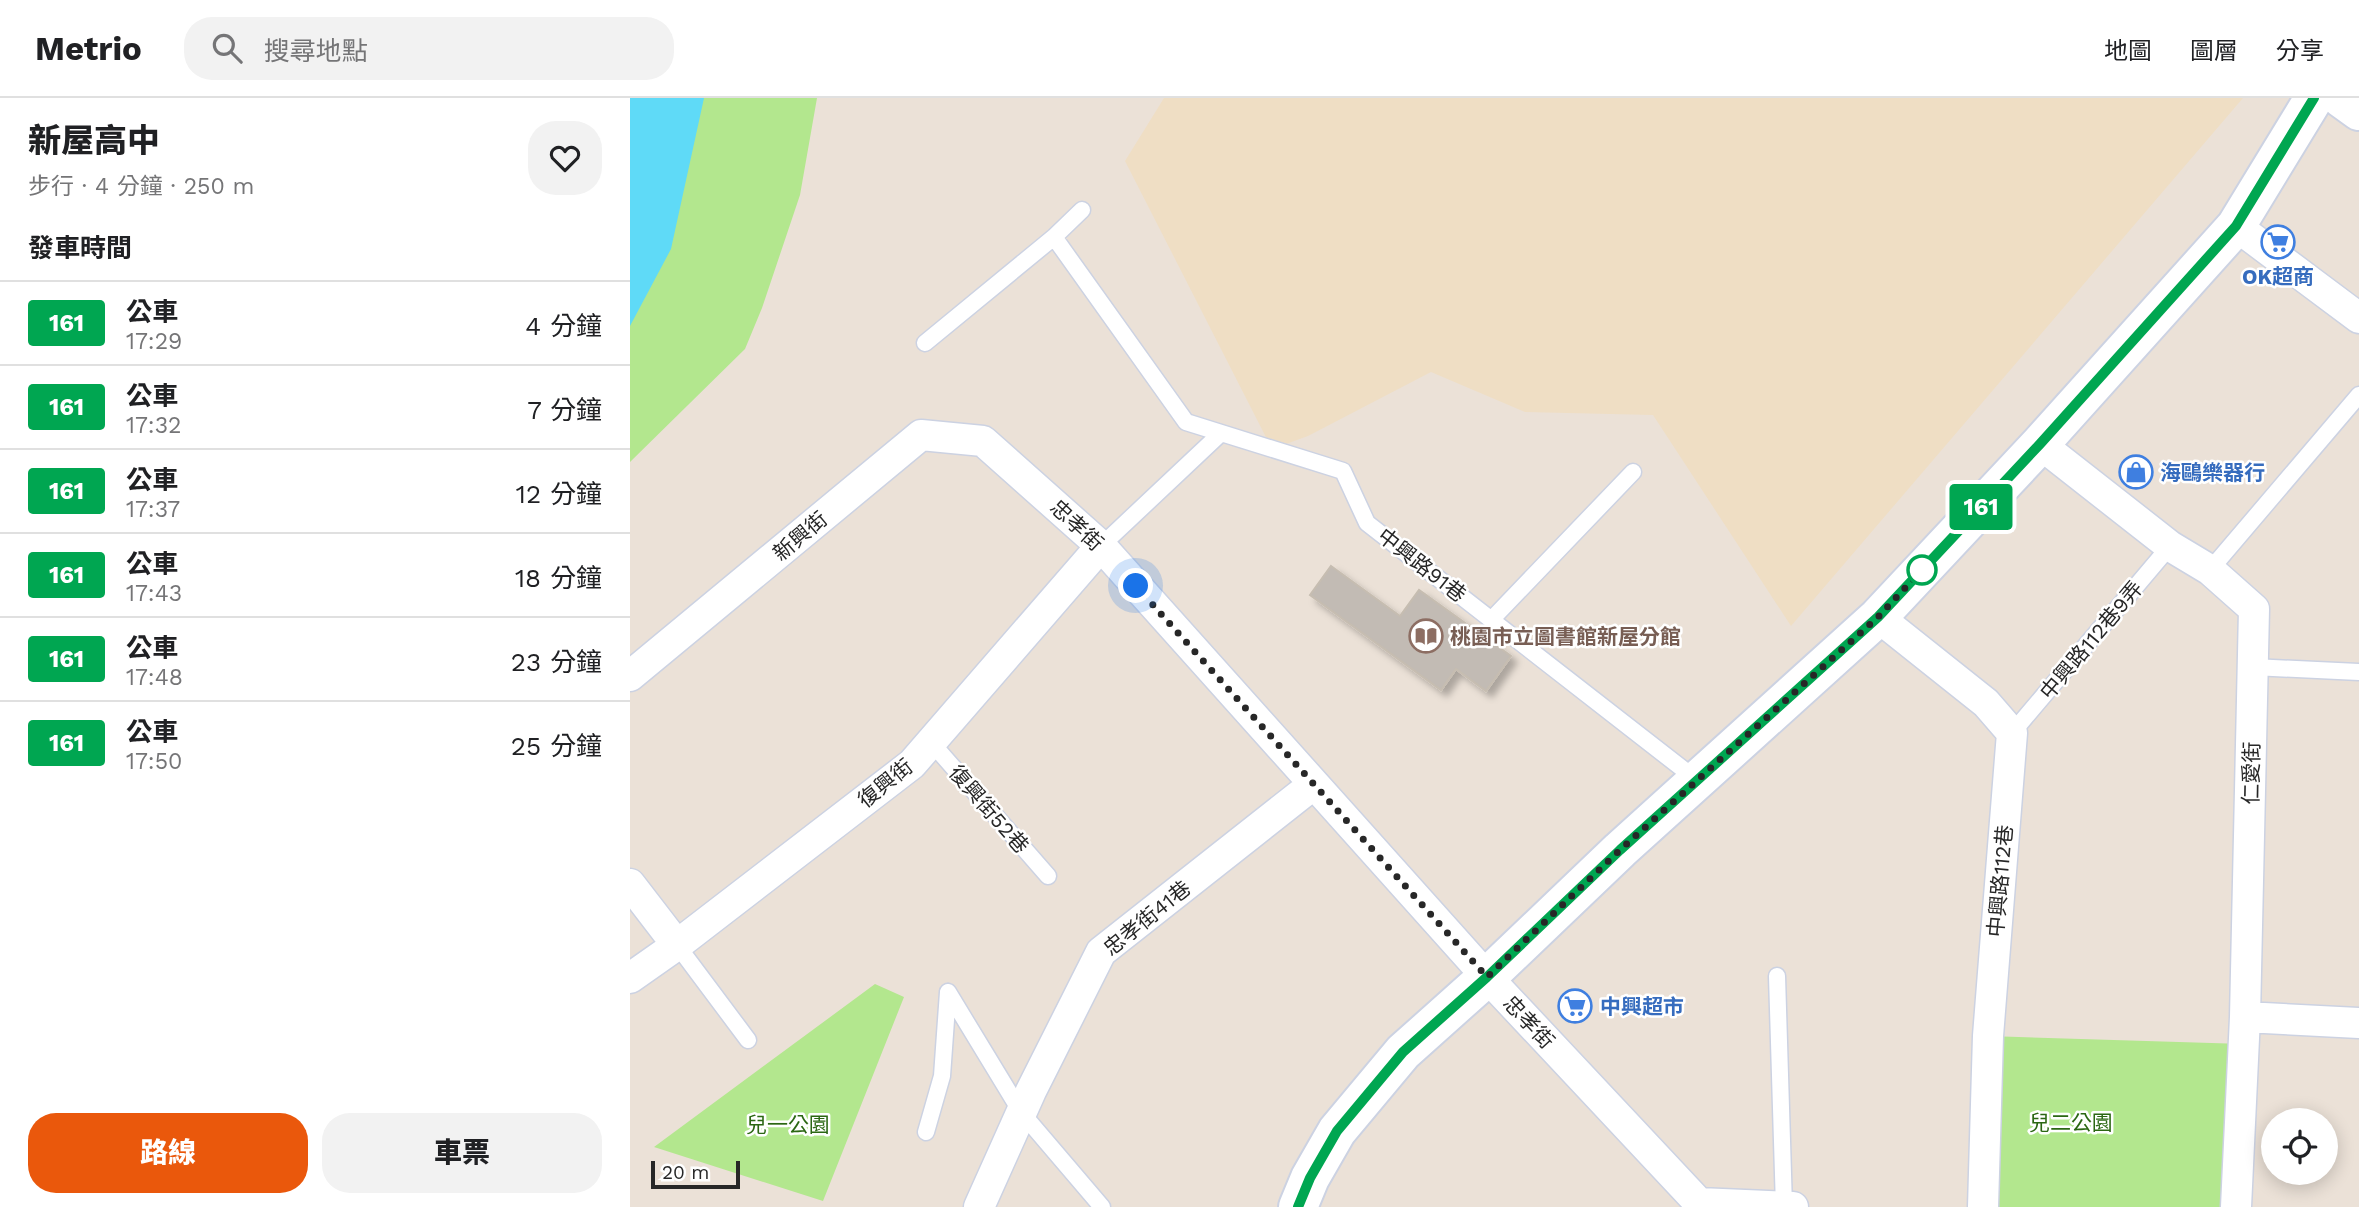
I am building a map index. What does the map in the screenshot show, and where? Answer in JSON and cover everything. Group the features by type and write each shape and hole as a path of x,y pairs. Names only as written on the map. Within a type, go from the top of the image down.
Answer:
{"street":[{"path":"1298,1207 1310,1178 1337,1131 1403,1052 1487,977 1620,850 1878,617 2040,444 2236,226 2314,98"},
{"path":"2341,98 2359,111"},
{"path":"2236,226 2359,318"},
{"name":"新興街","path":"630,676 921,435 983,441"},
{"name":"忠孝街","path":"983,441 1101,546 1487,977 1698,1205"},
{"name":"仁愛街","path":"2040,444 2170,546 2210,570 2254,609 2245,1017 2236,1207"},
{"name":"復興街","path":"630,978 677,946 912,764 1101,546"},
{"path":"1878,617 1986,703 2012,733"},
{"name":"中興路112巷","path":"1983,1207 1988,1036 2012,733"},
{"name":"忠孝街41巷","path":"979,1207 1021,1112 1101,952 1314,784"},
{"path":"630,884 677,946"},
{"path":"2245,1017 2359,1023"},
{"path":"1698,1205 1793,1207"}],"lane":[{"path":"925,343 1054,237 1082,210"},
{"name":"中興路91巷","path":"1054,237 1186,422 1343,471 1367,523 1698,780"},
{"path":"2210,570 2359,396"},
{"path":"1101,546 1220,434"},
{"path":"1492,619 1633,472"},
{"name":"中興路112巷9弄","path":"2012,733 2170,546"},
{"path":"2253,667 2359,673"},
{"name":"復興街52巷","path":"931,742 1048,876"},
{"path":"677,946 748,1040"},
{"path":"1777,976 1784,1207"},
{"path":"926,1132 942,1076 948,992 1021,1112 1102,1207"}],"shaded area":[{"path":"1164,98 2243,98 1791,626 1653,415 1525,412 1431,372 1308,436 1272,449 1125,161"}],"green space":[{"path":"630,98 817,98 800,195 762,308 745,349 630,462"},
{"name":"兒一公園","path":"875,984 904,997 823,1201 654,1147"},
{"name":"兒二公園","path":"1988,1036 2244,1044 2236,1207 1983,1207"}],"water":[{"path":"630,98 704,98 671,249 630,326"}],"building":[{"name":"桃園市立圖書館新屋分館","path":"1331,566 1400,616 1419,590 1511,656 1486,691 1456,669 1441,690 1310,595"}],"bus line":[{"name":"161","path":"1298,1207 1310,1178 1337,1131 1403,1052 1487,977 1620,850 1878,617 2040,444 2236,226 2314,98"}],"place":[{"name":"OK超商","path":"2278,242"},
{"name":"海鷗樂器行","path":"2136,472"},
{"name":"桃園市立圖書館新屋分館","path":"1426,636"},
{"name":"中興超市","path":"1575,1006"}],"route":[{"path":"1136,586 1487,977 1620,850 1878,617 1922,570"}]}
